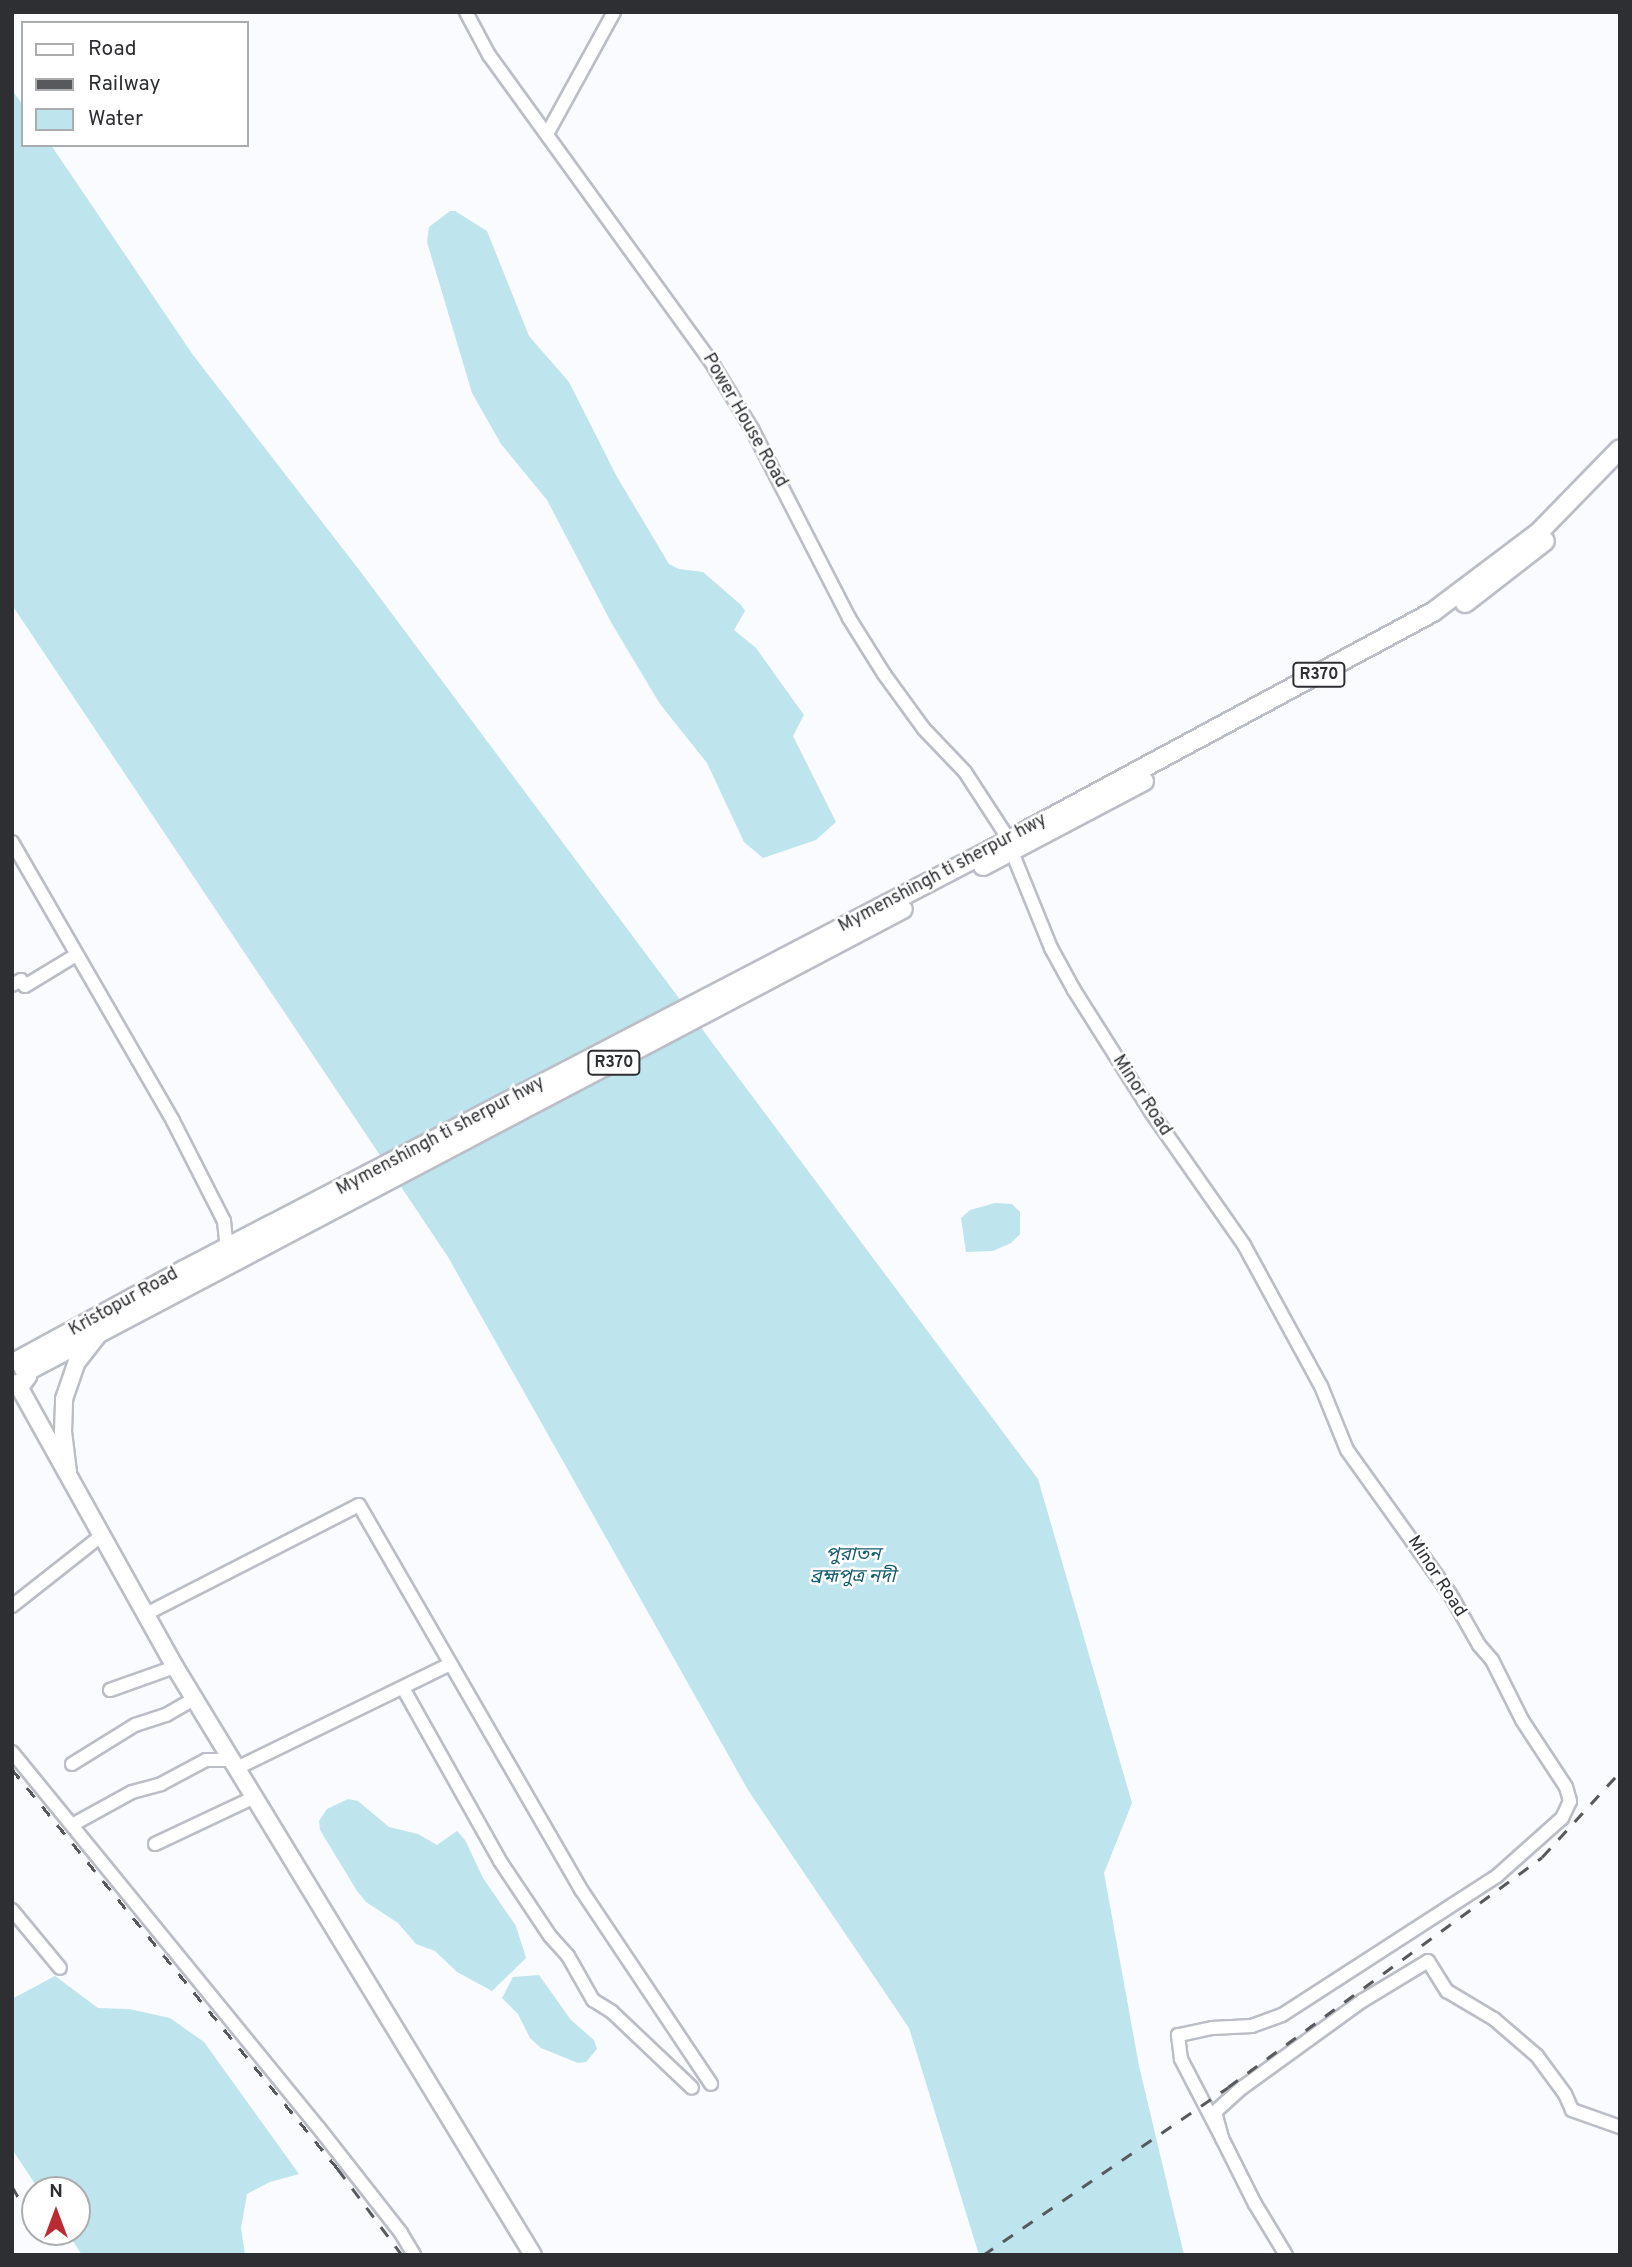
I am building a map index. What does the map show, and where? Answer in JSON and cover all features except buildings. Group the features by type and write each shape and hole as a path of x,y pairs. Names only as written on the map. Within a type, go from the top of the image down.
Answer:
{"main road":[{"name":"Mymenshingh ti sherpur hwy","path":"231,1252 988,858 1433,612 1538,533 1620,449"},
{"name":"Mymenshingh ti sherpur hwy","path":"1010,845 1353,670 1429,626 1520,564 1620,467"},
{"name":"Kristopur Road","path":"18,1372 100,1333 231,1252"},
{"name":"Kristopur Road","path":"18,1372 231,1252"},
{"path":"71,1484 62,1432 64,1399 77,1362 100,1333"},
{"path":"18,1372 71,1484 175,1667 533,2255"}],"street":[{"name":"Power House Road","path":"466,12 489,55 710,360 752,429 849,618 923,729 965,772 1010,845"},
{"path":"547,134 614,12"},
{"path":"12,842 173,1121 224,1221 231,1252"},
{"name":"Minor Road","path":"1010,845 1051,948 1074,990 1151,1112 1244,1245 1321,1386 1348,1450 1450,1594 1479,1645 1492,1660 1522,1720 1566,1787 1570,1801 1562,1818 1497,1876 1282,2015 1252,2026 1212,2028 1178,2035 1181,2059 1222,2138"},
{"path":"12,985 21,980 25,986 76,955"},
{"path":"146,1615 359,1505 582,1891 711,2084"},
{"path":"12,1606 101,1536"},
{"path":"72,1825 132,1792 161,1784 206,1760 235,1764 450,1664"},
{"path":"110,1690 175,1667"},
{"path":"403,1688 500,1861 550,1936 568,1956 593,2000 612,2012 692,2088"},
{"path":"72,1764 135,1725 166,1714 195,1698"},
{"path":"12,1752 318,2127 414,2255"},
{"path":"155,1844 255,1797"},
{"path":"12,1910 61,1968"},
{"path":"1286,2255 1255,2204 1222,2138 1215,2112 1243,2087 1362,2001 1428,1961 1447,1991 1494,2019 1537,2056 1565,2094 1572,2110 1620,2127"}],"water":[{"name":"পুরাতন ব্রহ্মপুত্র নদী","path":"12,90 21,102 21,147 52,147 193,355 360,571 1038,1479 1132,1803 1104,1873 1139,2066 1184,2255 979,2255 909,2028 748,1790 448,1257 12,605"},
{"path":"450,211 455,211 487,231 529,336 569,382 617,477 669,564 679,569 703,572 745,611 734,630 756,648 804,715 793,736 836,822 816,840 763,858 744,842 707,763 660,704 612,624 547,500 501,444 472,393 427,242 429,227"},
{"path":"995,1203 1012,1204 1020,1212 1020,1234 1011,1243 993,1251 966,1252 961,1218 970,1210"},
{"path":"348,1799 358,1801 389,1827 418,1834 437,1845 457,1831 465,1840 483,1878 516,1926 526,1958 492,1991 457,1972 435,1951 416,1944 398,1923 366,1902 357,1891 320,1830 319,1821 327,1809"},
{"path":"539,1975 571,2020 594,2040 597,2049 586,2062 578,2063 541,2048 530,2038 518,2014 502,1998 513,1977"},
{"path":"55,1976 98,2008 129,2009 170,2018 204,2042 299,2174 270,2182 247,2194 241,2228 245,2255 82,2255 76,2246 91,2246 91,2176 30,2176 12,2149 12,1999"}],"railway":[{"path":"12,1769 338,2169 402,2255"},
{"path":"983,2255 1228,2087 1542,1857 1620,1772"},
{"path":"12,2186 21,2202"},
{"path":"47,2246 52,2255"}]}
